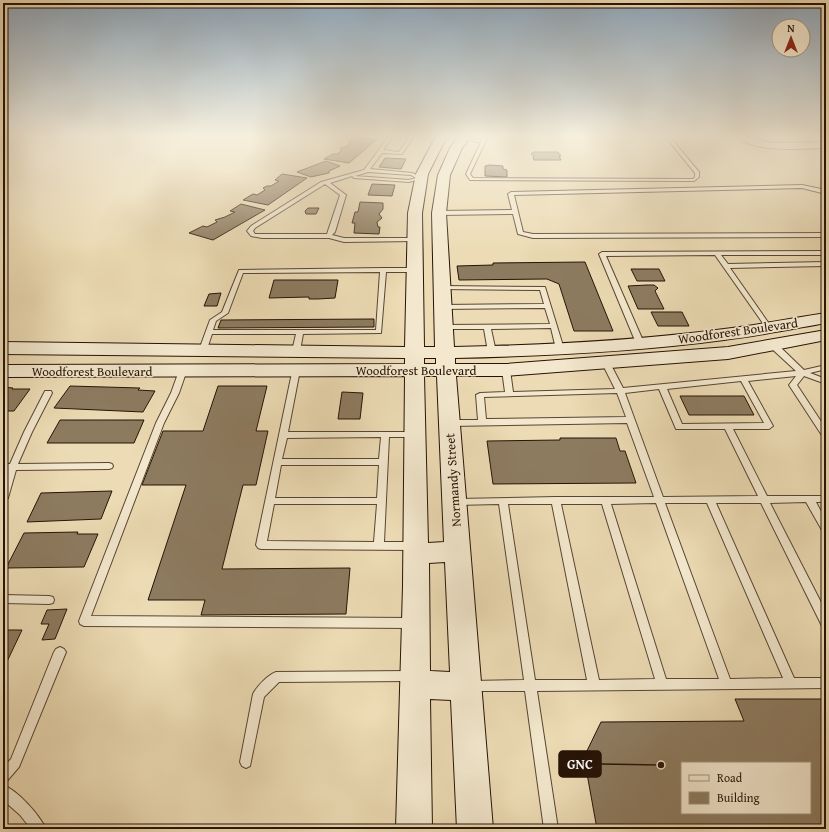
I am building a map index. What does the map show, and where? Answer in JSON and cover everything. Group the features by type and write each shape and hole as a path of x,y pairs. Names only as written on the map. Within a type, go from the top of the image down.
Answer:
{"main road":[{"path":"414,829 416,550 414,434 414,240 415,213 423,175"},
{"name":"Normandy Street","path":"446,175 439,213 441,288 475,829"},
{"path":"421,178 444,179"},
{"path":"414,240 440,240"},
{"name":"Woodforest Boulevard","path":"3,371 189,370 296,361 446,361 506,370 728,353 765,335 826,318"},
{"name":"Woodforest Boulevard","path":"446,361 492,352 560,349 765,335 826,335"},
{"name":"Woodforest Boulevard","path":"3,348 202,350 296,361"},
{"path":"189,370 202,350"},
{"path":"416,550 458,552"},
{"path":"415,680 466,686"}],"lane":[{"path":"414,240 344,240 329,236 262,236 253,235 250,231 253,227 326,182 350,175 409,181 421,178"},
{"path":"415,175 421,178"},
{"path":"469,175 472,179 694,180 697,175"},
{"path":"326,182 343,194 332,233 329,236"},
{"path":"826,192 802,186 511,194 520,234 533,236 826,235"},
{"path":"439,213 514,212"},
{"path":"716,253 726,266 765,335 802,373 826,382"},
{"path":"640,343 602,254 826,253"},
{"path":"726,266 826,264"},
{"path":"209,332 379,332 383,270"},
{"path":"202,350 213,320 225,313 241,271 414,270"},
{"path":"441,288 543,288 560,349"},
{"path":"442,307 548,306"},
{"path":"444,327 554,326"},
{"path":"487,327 492,352"},
{"path":"300,332 283,435 261,545 379,546 416,550"},
{"path":"606,363 620,391 726,683"},
{"path":"482,422 480,395 620,391 802,373 826,367"},
{"path":"189,370 175,393 160,423 84,621 416,623"},
{"path":"506,370 509,394"},
{"path":"802,373 793,385 826,435"},
{"path":"662,387 680,427 769,426 743,379"},
{"path":"3,498 7,467 48,393"},
{"path":"449,423 630,420"},
{"path":"728,426 826,623"},
{"path":"379,546 385,434"},
{"path":"283,435 414,434"},
{"path":"277,462 383,462"},
{"path":"7,467 109,466"},
{"path":"710,499 791,683"},
{"path":"809,499 826,529"},
{"path":"454,502 826,499"},
{"path":"556,500 594,685"},
{"path":"605,500 662,684"},
{"path":"270,502 381,501"},
{"path":"503,501 551,829"},
{"path":"3,599 49,600"},
{"path":"3,777 15,763 60,652"},
{"path":"246,762 259,694 276,677 415,680"},
{"path":"466,686 826,683"},
{"path":"3,791 25,810 39,829"}],"building":[{"path":"281,175 307,178 268,205 243,200 253,194 257,195 265,190 263,188 271,186 279,181 275,180"},
{"path":"305,175 321,175 311,177"},
{"path":"485,175 507,175 507,177"},
{"path":"372,184 395,185 392,196 368,195"},
{"path":"360,202 383,203 383,209 379,214 382,218 377,222 378,227 380,227 379,234 354,233 355,223 352,223 355,212 358,212"},
{"path":"241,204 265,210 213,240 189,233 203,226 207,227 217,222 215,220 235,212 230,211"},
{"path":"308,208 319,208 316,214 306,214 305,211"},
{"path":"585,262 613,331 574,331 559,284 547,279 459,280 457,266 493,265 493,263"},
{"path":"631,269 659,269 665,281 637,281"},
{"path":"274,280 338,280 335,298 309,299 309,297 269,298"},
{"path":"654,285 658,288 655,291 664,309 638,309 628,286"},
{"path":"221,293 217,306 204,306 209,294"},
{"path":"651,312 682,312 689,326 658,326"},
{"path":"374,319 374,327 218,328 221,320"},
{"path":"70,386 140,388 138,390 155,391 143,412 54,408"},
{"path":"218,386 267,386 256,431 268,431 256,485 243,485 222,569 350,568 346,614 201,615 205,600 148,600 186,485 142,485 163,431 203,431"},
{"path":"3,387 13,388 12,389 30,389 14,411 3,411"},
{"path":"342,392 363,393 360,419 338,419"},
{"path":"680,396 744,396 754,415 689,415"},
{"path":"60,420 144,420 134,443 47,443"},
{"path":"560,438 616,438 620,451 625,451 636,483 493,484 487,441 560,440"},
{"path":"112,491 101,519 27,522 41,493"},
{"path":"78,532 77,534 98,534 84,567 6,568 24,533"},
{"path":"67,609 55,639 42,640 49,624 41,624 47,610"},
{"path":"3,630 22,630 3,670"},
{"path":"735,699 826,699 826,829 746,829 745,827 597,829 584,757 601,722 744,721"}],"place":[{"name":"GNC","path":"661,765"}]}
